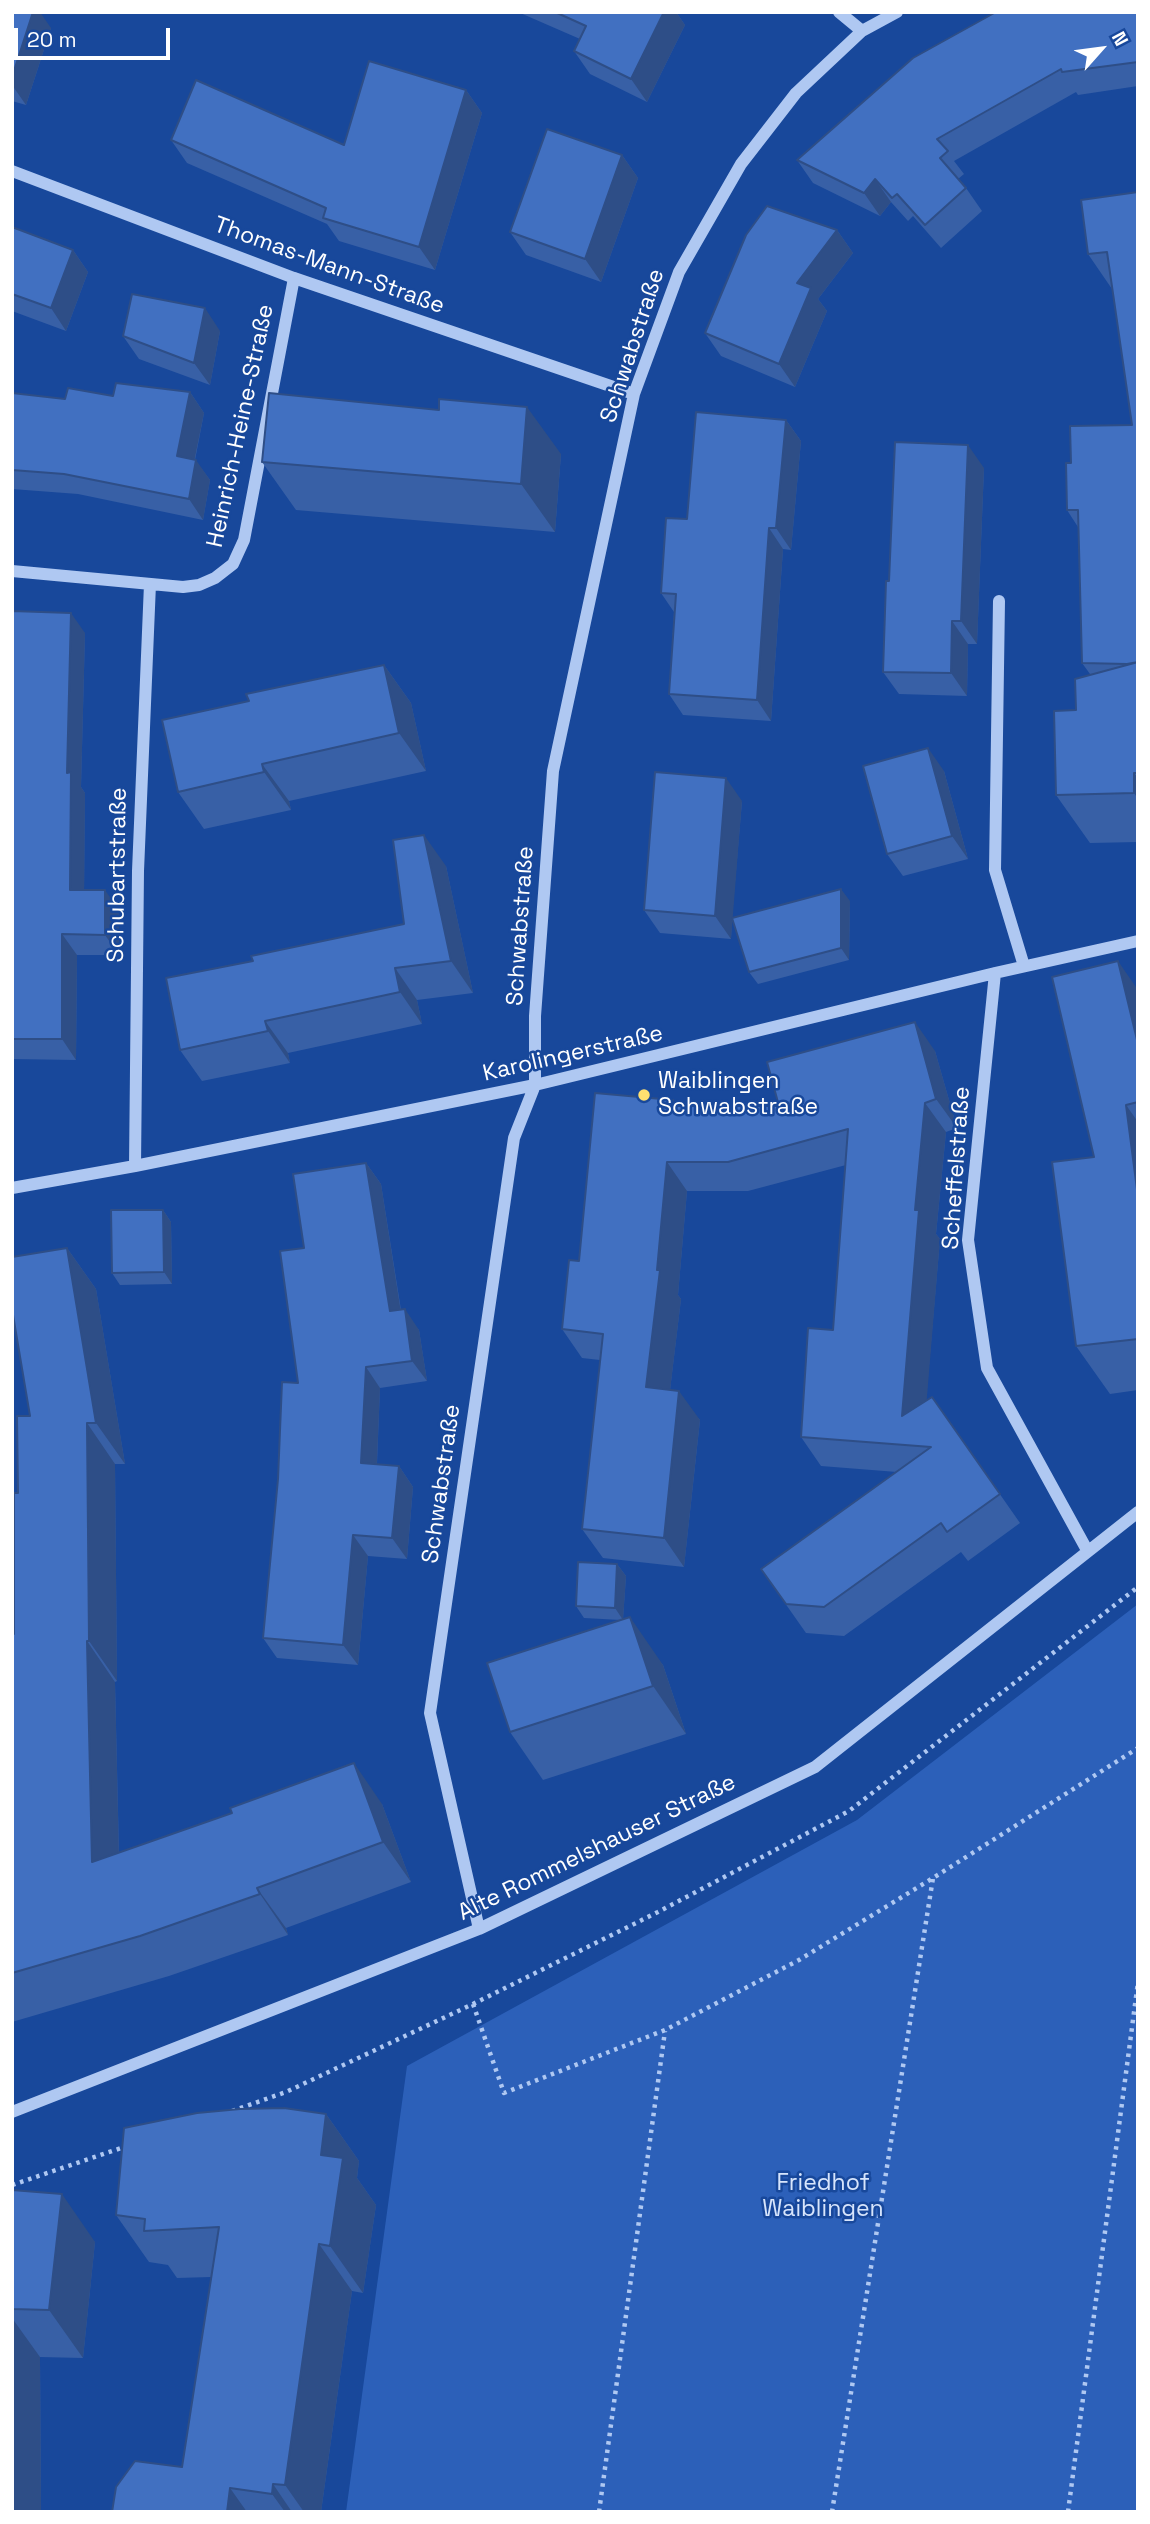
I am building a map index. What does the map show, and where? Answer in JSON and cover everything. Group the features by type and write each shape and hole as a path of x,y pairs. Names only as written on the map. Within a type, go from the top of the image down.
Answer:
{"street":[{"path":"839,12 862,31"},
{"name":"Schwabstraße","path":"479,1929 430,1713 514,1138 535,1085 535,1016 553,771 634,394 679,272 741,164 796,93 862,31 897,12"},
{"name":"Thomas-Mann-Straße","path":"12,172 294,278 634,394"},
{"name":"Heinrich-Heine-Straße","path":"12,571 183,587 199,585 215,578 233,564 244,540 294,278"},
{"name":"Schubartstraße","path":"135,1166 138,871 150,584"},
{"path":"999,601 995,870 1024,966"},
{"name":"Karolingerstraße","path":"12,1188 135,1166 535,1085 1024,966 1138,941"},
{"name":"Scheffelstraße","path":"995,973 968,1240 987,1368 1087,1550"},
{"name":"Alte Rommelshauser Straße","path":"12,2112 479,1929 815,1767 1138,1512"}],"path":[{"path":"221,2114 286,2092 473,2004 658,1912 849,1811 1138,1587"},
{"path":"473,2004 504,2093 666,2030 799,1960 1138,1748"},
{"path":"832,2512 933,1878"},
{"path":"1068,2512 1138,1982"},
{"path":"599,2512 666,2030"},
{"path":"12,2185 130,2145"}],"green space":[{"name":"Friedhof Waiblingen","path":"1138,1604 1138,2512 346,2512 407,2066 857,1820"}],"building":[{"path":"12,12 33,12 12,77"},
{"path":"555,12 664,12 631,79 574,51 586,26"},
{"path":"996,12 1138,12 1138,62 1062,72 1061,69 937,139 948,151 940,158 966,188 925,225 897,194 892,198 875,179 864,193 797,160 913,58"},
{"path":"369,61 466,90 419,247 323,218 326,208 171,140 196,80 344,145"},
{"path":"547,129 622,155 585,259 510,232"},
{"path":"1138,192 1138,662 1082,663 1078,510 1067,510 1066,463 1071,463 1070,426 1132,425 1107,252 1088,254 1081,200"},
{"path":"767,206 837,230 797,283 811,288 779,364 705,333 746,235"},
{"path":"12,227 73,250 51,308 12,294"},
{"path":"132,294 205,308 194,363 123,336"},
{"path":"116,383 190,392 177,456 196,460 189,499 64,474 12,470 12,393 65,399 68,388 113,396"},
{"path":"269,393 439,410 439,399 527,407 521,484 262,462"},
{"path":"696,412 786,420 776,528 769,528 757,700 669,694 676,594 661,593 666,518 687,519"},
{"path":"895,442 968,445 961,621 952,621 951,673 883,672"},
{"path":"12,611 71,613 67,773 71,772 70,890 105,890 105,935 62,934 62,1039 12,1039"},
{"path":"1138,662 1138,773 1134,773 1134,793 1056,795 1054,711 1076,710 1075,679"},
{"path":"384,665 399,733 262,764 264,772 178,792 162,720 249,701 246,694"},
{"path":"928,748 952,836 887,854 863,766"},
{"path":"655,772 726,778 715,916 644,910"},
{"path":"424,835 451,961 395,968 400,992 265,1021 268,1031 180,1050 166,978 253,961 251,956 404,924 393,840"},
{"path":"841,889 841,948 749,972 732,918"},
{"path":"1118,961 1138,1044 1138,1102 1126,1105 1138,1197 1138,1339 1076,1346 1052,1162 1094,1157 1052,977"},
{"path":"915,1022 936,1099 925,1103 915,1210 919,1210 902,1416 932,1397 1000,1494 947,1532 941,1523 824,1607 786,1604 761,1569 931,1447 801,1437 808,1328 833,1330 848,1129 728,1162 667,1162 657,1270 660,1270 646,1387 679,1391 664,1538 582,1529 603,1334 562,1329 569,1260 579,1261 595,1093 673,1100 672,1106 779,1106 767,1062"},
{"path":"366,1163 390,1311 405,1309 412,1361 366,1367 361,1463 399,1466 392,1538 353,1535 343,1645 263,1638 278,1479 282,1382 298,1383 280,1251 304,1248 293,1174"},
{"path":"111,1210 163,1210 164,1272 112,1273"},
{"path":"67,1248 96,1423 87,1423 87,1641 92,1862 232,1813 230,1808 354,1763 383,1842 257,1888 260,1894 140,1936 12,1973 14,1493 18,1493 17,1416 30,1416 12,1309 12,1257"},
{"path":"578,1562 617,1564 615,1608 576,1606"},
{"path":"630,1617 653,1686 510,1732 487,1663"},
{"path":"284,2108 326,2114 321,2155 343,2158 330,2246 319,2244 285,2485 273,2484 272,2494 230,2488 227,2512 112,2512 116,2487 135,2461 182,2467 219,2227 144,2231 145,2219 116,2215 124,2128 197,2113"},
{"path":"12,2190 62,2194 49,2310 12,2309"}],"place":[{"name":"Waiblingen Schwabstraße","path":"644,1095"}]}
